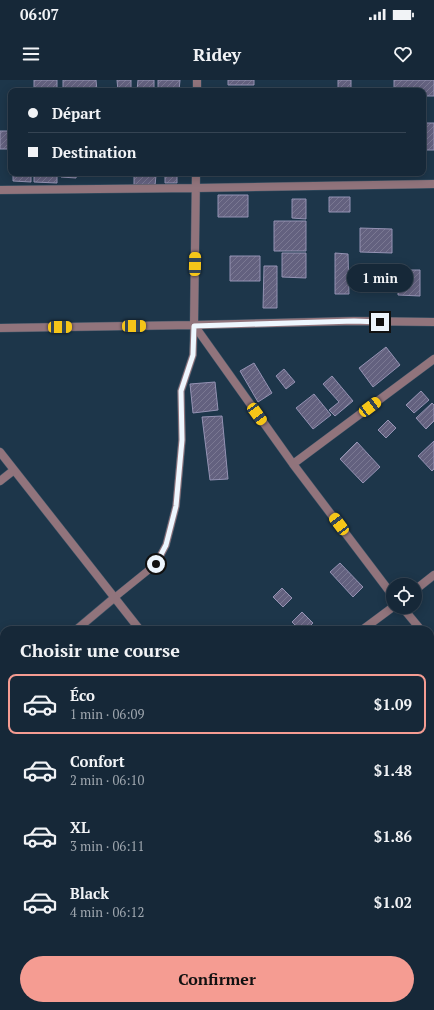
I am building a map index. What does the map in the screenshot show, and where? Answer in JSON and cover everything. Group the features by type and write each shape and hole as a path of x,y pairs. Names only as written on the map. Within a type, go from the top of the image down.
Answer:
{"street":[{"path":"196,176 194,326 294,464 386,587"},
{"path":"0,190 434,184"},
{"path":"0,328 194,326 354,321 434,322"},
{"path":"294,464 434,359"},
{"path":"0,452 137,626"},
{"path":"0,481 14,470"},
{"path":"422,584 434,575"},
{"path":"81,626 114,598"},
{"path":"367,626 386,612"},
{"path":"408,614 418,626"}],"lane":[{"path":"114,598 156,564 166,545 176,506 182,440 181,391 193,355 194,326"}],"building":[{"path":"34,80 57,80 57,88 34,88"},
{"path":"63,80 96,80 97,88 63,88"},
{"path":"117,80 131,80 131,88 118,88"},
{"path":"138,80 154,80 154,88 137,88"},
{"path":"158,80 180,80 179,88 158,88"},
{"path":"228,80 254,80 254,85 228,85"},
{"path":"338,80 351,80 351,88 338,88"},
{"path":"394,80 434,80 434,96 426,96 426,88 394,88"},
{"path":"426,123 434,123 434,150 426,150"},
{"path":"0,131 8,131 8,149 0,149"},
{"path":"13,176 31,176 31,182 13,181"},
{"path":"34,176 57,176 57,183 34,182"},
{"path":"61,176 76,176 76,178"},
{"path":"134,176 156,176 155,186 134,186"},
{"path":"165,176 177,176 177,183 165,183"},
{"path":"218,195 248,195 248,217 218,217"},
{"path":"329,197 350,197 350,212 329,212"},
{"path":"292,199 306,199 306,219 292,218"},
{"path":"274,221 306,221 306,251 274,251"},
{"path":"360,228 392,229 392,253 360,252"},
{"path":"282,253 306,253 306,278 282,277"},
{"path":"335,253 348,254 349,294 335,294"},
{"path":"230,256 260,256 260,281 230,281"},
{"path":"264,266 277,266 277,308 263,308"},
{"path":"398,270 420,270 420,296 398,295"},
{"path":"386,347 400,365 373,387 359,368"},
{"path":"254,363 272,393 258,402 240,371"},
{"path":"284,369 295,382 286,389 276,376"},
{"path":"332,376 353,401 335,416 329,410 339,402 323,384"},
{"path":"215,382 218,410 193,413 190,384"},
{"path":"421,391 429,400 414,413 406,405"},
{"path":"314,394 331,415 313,429 296,408"},
{"path":"432,403 434,405 434,421 426,429 416,418"},
{"path":"222,416 228,479 210,480 202,417"},
{"path":"388,420 396,428 386,438 378,430"},
{"path":"434,441 434,469 432,471 418,456"},
{"path":"357,442 380,467 363,483 340,459"},
{"path":"340,563 363,587 353,597 330,572"},
{"path":"282,588 292,598 283,607 273,597"},
{"path":"302,612 313,623 310,626 296,626 292,622"}],"route":[{"path":"156,564 166,545 176,506 182,440 181,391 193,355 194,326 354,321 380,322"}]}
